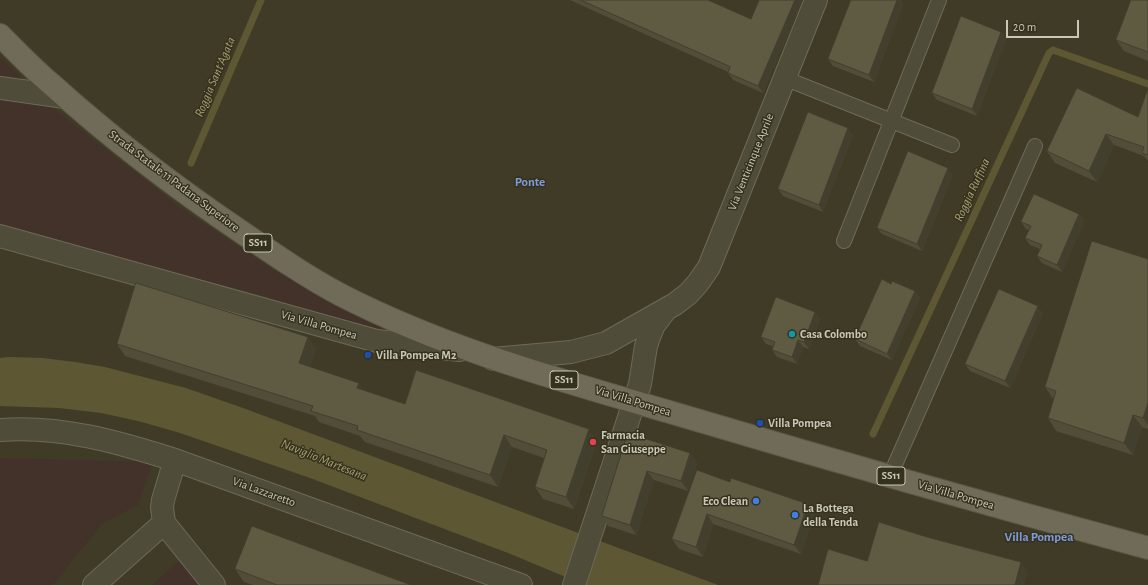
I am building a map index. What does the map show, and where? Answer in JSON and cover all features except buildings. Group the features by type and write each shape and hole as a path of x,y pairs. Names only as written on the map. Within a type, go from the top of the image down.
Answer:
{"main road":[{"name":"Strada Statale 11 Padana Superiore","path":"0,35 50,84 147,164 211,211 287,263 338,293 378,314 483,355"},
{"name":"Via Villa Pompea","path":"483,355 635,402 890,476 1148,548"}],"street":[{"name":"Via Venticinque Aprile","path":"483,355 571,352 598,346 619,337 665,310 688,294 709,267 816,0"},
{"path":"0,88 65,97"},
{"name":"Via Villa Pompea","path":"0,236 377,341 483,355"},
{"name":"Via Venticinque Aprile","path":"574,584 635,402 640,384 648,337 654,325 665,310"},
{"name":"Via Lazzaretto","path":"0,430 37,430 74,433 175,460 521,585"},
{"path":"175,460 163,500 162,507 164,523 214,585"},
{"path":"94,585 164,523"}],"lane":[{"path":"844,241 939,0"},
{"path":"784,78 952,145"},
{"path":"890,476 1034,146"}],"shaded area":[{"path":"0,57 52,107 181,208 274,270 330,300 398,332 398,335 351,324 262,295 132,262 0,224"},
{"path":"0,458 153,462 138,505 102,524 53,585 0,585"},
{"path":"181,559 203,585 152,585"}],"water":[{"name":"Naviglio Martesana","path":"0,358 43,358 105,367 186,388 718,585 585,585 508,553 310,478 180,433 138,421 101,413 59,408 0,406"}],"waterway":[{"name":"Roggia Sant'Agata","path":"191,163 261,0"},
{"name":"Roggia Ruffina","path":"873,434 1049,53 1053,50 1148,84"}],"place":[{"name":"Casa Colombo","path":"792,334"},
{"name":"Villa Pompea M2","path":"368,355"},
{"name":"Villa Pompea","path":"760,423"},
{"name":"Farmacia San Giuseppe","path":"593,442"},
{"name":"Eco Clean","path":"756,501"},
{"name":"La Bottega della Tenda","path":"795,515"}],"district":[{"name":"Ponte","path":"530,182"},
{"name":"Villa Pompea","path":"1039,537"}]}
